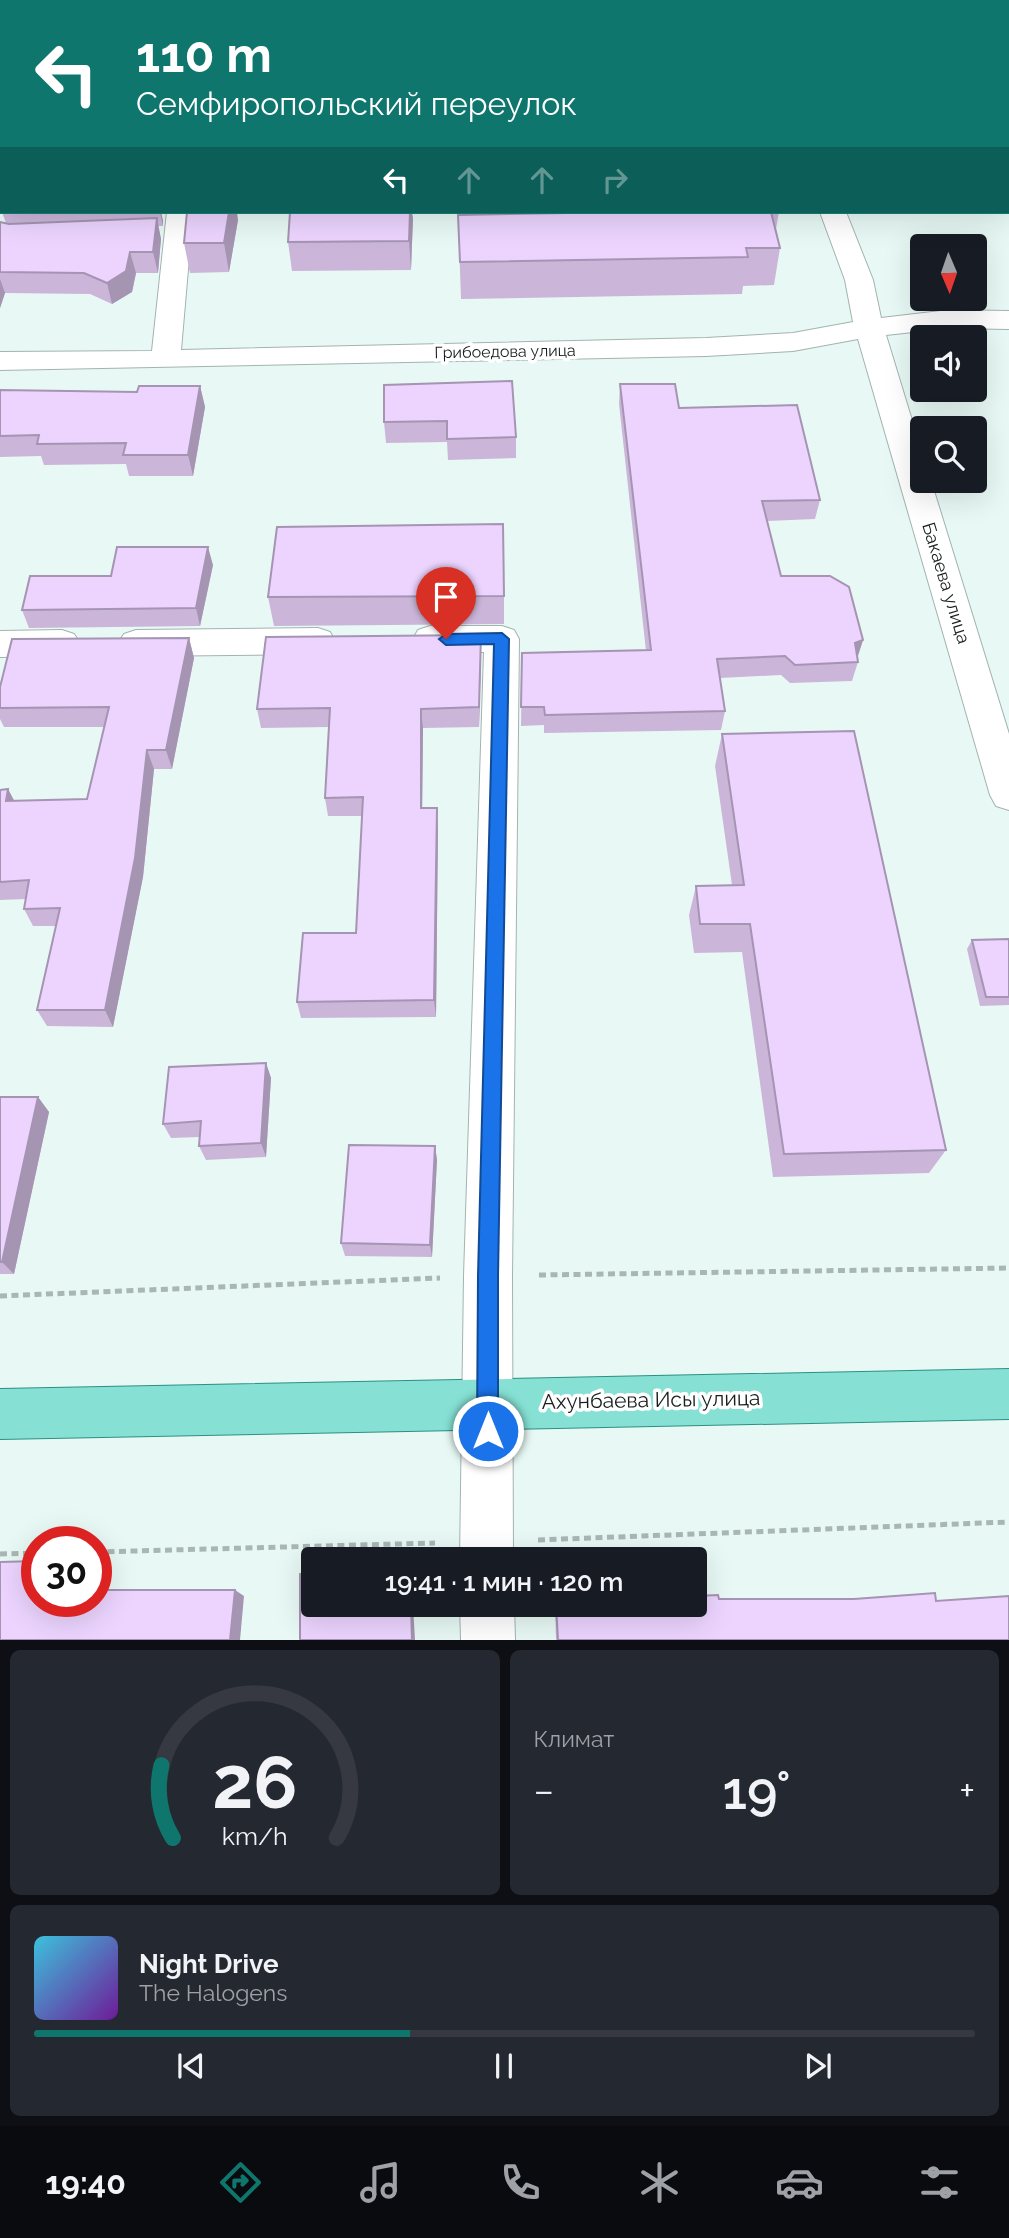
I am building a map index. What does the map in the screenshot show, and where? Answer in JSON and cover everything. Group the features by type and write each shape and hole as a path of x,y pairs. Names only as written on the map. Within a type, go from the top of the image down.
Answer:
{"main road":[{"name":"Ахунбаева Исы улица","path":"0,1414 1009,1394"}],"street":[{"name":"Бакаева улица","path":"834,214 859,280 869,328 1009,795"},
{"path":"166,358 174,226"},
{"name":"Грибоедова улица","path":"0,360 102,361 706,347 793,342 869,328 949,319 1009,320"},
{"path":"390,640 502,639 488,1262 487,1547"},
{"path":"0,644 348,640"},
{"path":"487,1617 488,1640"}],"path":[{"path":"543,1547 1009,1522"},
{"path":"112,1552 301,1551"},
{"path":"0,1554 21,1553"}],"building":[{"path":"187,214 229,214 224,243 184,243"},
{"path":"290,214 410,214 409,241 288,242"},
{"path":"772,214 780,248 746,248 748,257 460,262 458,215"},
{"path":"157,218 153,252 130,252 126,271 107,283 84,273 0,272 0,222 9,224"},
{"path":"512,381 516,437 447,439 447,421 384,422 384,385"},
{"path":"620,384 675,384 679,408 797,405 820,500 762,501 781,576 830,576 849,587 863,640 855,643 858,662 795,665 785,656 717,659 725,711 545,715 544,707 521,707 522,653 651,650"},
{"path":"139,386 200,386 188,455 123,455 126,443 37,444 39,435 0,436 0,390 137,392"},
{"path":"503,524 504,596 268,597 277,527"},
{"path":"117,547 208,547 196,608 22,610 30,576 111,576"},
{"path":"481,635 479,707 421,709 421,808 437,808 434,1000 297,1002 303,933 356,933 363,797 325,798 330,708 257,709 266,637"},
{"path":"189,638 166,750 147,750 135,858 105,1010 37,1010 60,908 24,909 29,880 0,882 0,790 8,789 6,801 87,799 109,707 0,708 0,687 12,639"},
{"path":"854,731 946,1150 784,1154 750,924 700,924 696,886 744,885 722,734"},
{"path":"1009,939 1009,997 986,997 972,940"},
{"path":"266,1063 261,1143 199,1146 201,1121 163,1124 169,1067"},
{"path":"0,1097 38,1097 2,1262 0,1262"},
{"path":"349,1145 435,1146 430,1245 341,1243"},
{"path":"21,1561 21,1617 112,1617 112,1590 235,1590 230,1640 0,1640 0,1562"},
{"path":"300,1574 301,1617 411,1617 412,1640 300,1640"},
{"path":"935,1593 936,1601 1009,1596 1009,1640 558,1640 557,1617 707,1617 707,1595 718,1595 719,1599 854,1599"}],"route":[{"path":"446,639 502,639 488,1276 488,1431"}]}
